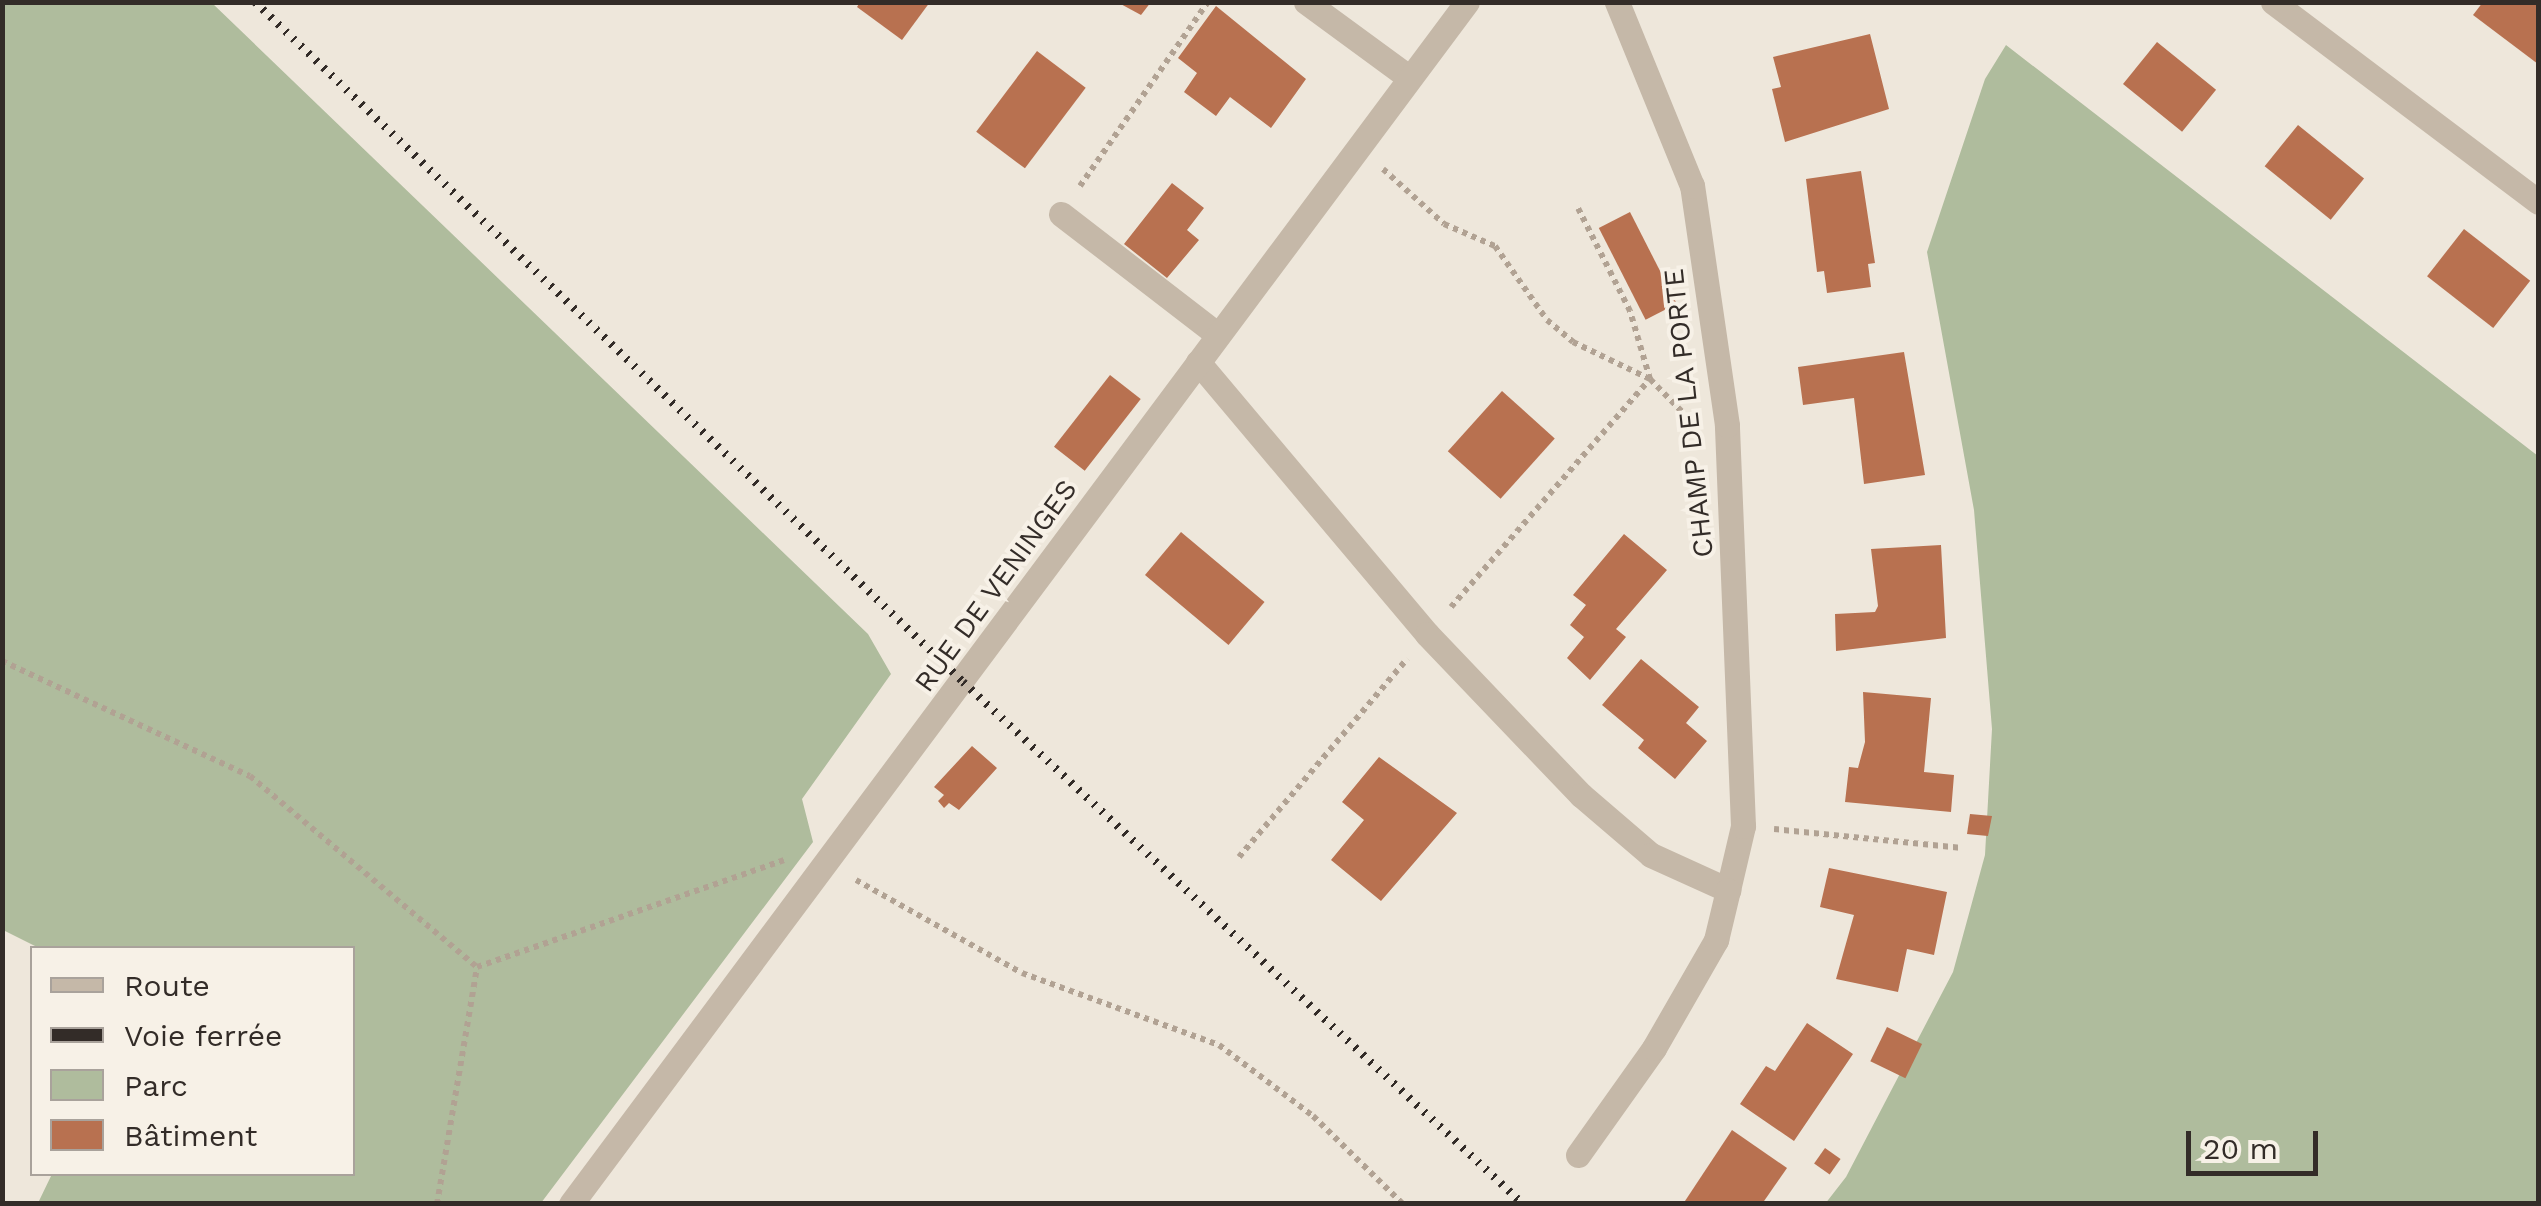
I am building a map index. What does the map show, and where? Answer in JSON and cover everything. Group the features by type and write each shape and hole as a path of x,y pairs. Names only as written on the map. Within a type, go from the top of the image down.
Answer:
{"street":[{"path":"1306,2 1408,76"},
{"name":"RUE DE VENINGES","path":"571,1204 1356,145 1467,2"},
{"name":"CHAMP DE LA PORTE","path":"1578,1155 1681,1002 1716,940 1743,826 1727,426 1692,186 1617,2"},
{"path":"2273,2 2538,202"},
{"path":"1061,214 1218,335"},
{"path":"1198,362 1427,634 1581,794 1651,855 1728,890"}],"path":[{"path":"1061,214 1208,2"},
{"path":"1356,145 1444,224 1494,246 1546,320 1573,342 1650,378 1705,432 1727,426"},
{"path":"1578,208 1630,311 1650,378"},
{"path":"1239,857 1650,378"},
{"path":"2,660 250,776 477,967"},
{"path":"1743,826 1962,848"},
{"path":"477,967 778,860 828,862 921,921 1022,973 1219,1045 1313,1116 1403,1204"},
{"path":"437,1204 477,967"}],"green space":[{"path":"2,3 212,3 868,634 891,674 802,799 813,842 541,1203 38,1203 51,1176 355,1176 355,946 35,946 3,930"},
{"path":"2006,45 2538,456 2538,1203 1825,1204 1846,1177 1953,972 1985,855 1992,729 1974,510 1927,252 1985,79"}],"building":[{"path":"860,2 930,2 902,40 857,7"},
{"path":"1117,2 1151,2 1141,15"},
{"path":"2483,2 2538,2 2538,64 2473,15"},
{"path":"1216,6 1306,79 1271,128 1230,97 1216,116 1184,92 1197,73 1178,58"},
{"path":"1870,34 1889,109 1785,142 1772,89 1781,87 1773,57"},
{"path":"2157,42 2216,90 2182,132 2123,84"},
{"path":"1037,51 1086,88 1025,168 976,132"},
{"path":"2298,125 2364,178 2331,220 2265,166"},
{"path":"1861,171 1875,263 1868,264 1871,287 1827,293 1824,271 1817,272 1806,179"},
{"path":"1172,183 1204,208 1187,230 1199,240 1167,278 1124,244"},
{"path":"1630,212 1677,304 1646,320 1599,228"},
{"path":"2464,229 2530,281 2493,328 2427,276"},
{"path":"1904,352 1925,475 1864,484 1854,398 1803,405 1798,367"},
{"path":"1110,375 1141,399 1085,471 1054,447"},
{"path":"1502,391 1555,439 1501,499 1448,451"},
{"path":"1181,532 1264,602 1229,645 1145,575"},
{"path":"1624,534 1667,570 1616,629 1626,637 1590,680 1567,658 1584,637 1570,625 1586,605 1573,595"},
{"path":"1941,545 1946,638 1836,651 1835,614 1875,612 1878,606 1871,549"},
{"path":"1641,659 1699,707 1686,723 1707,741 1675,779 1638,748 1644,740 1602,705"},
{"path":"1863,692 1931,698 1924,772 1954,775 1951,812 1845,802 1849,767 1858,768 1865,742"},
{"path":"972,746 997,768 959,810 949,803 944,808 938,801 944,795 934,787"},
{"path":"1379,757 1457,813 1381,901 1331,860 1364,820 1342,802"},
{"path":"1970,814 1992,816 1988,836 1967,834"},
{"path":"1829,868 1947,892 1934,955 1907,949 1898,992 1836,979 1854,915 1820,907"},
{"path":"1807,1023 1853,1054 1794,1141 1740,1104 1766,1066 1775,1071"},
{"path":"1887,1027 1922,1044 1905,1078 1870,1061"},
{"path":"1732,1130 1787,1168 1762,1204 1683,1204"},
{"path":"1825,1148 1841,1159 1830,1174 1814,1164"}],"railway":[{"path":"255,2 963,682 1523,1204"}]}
